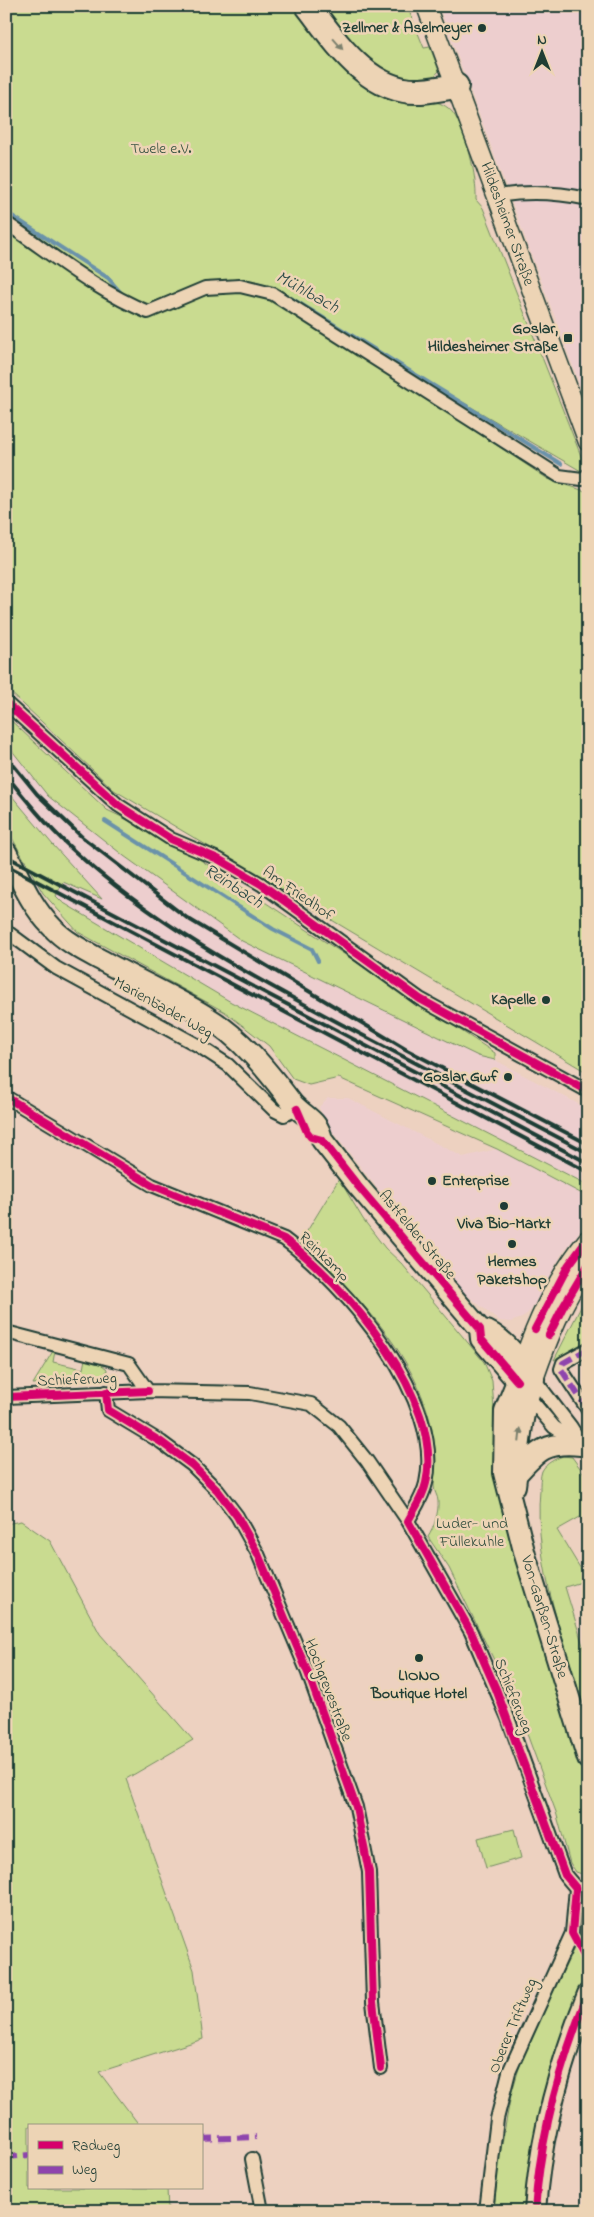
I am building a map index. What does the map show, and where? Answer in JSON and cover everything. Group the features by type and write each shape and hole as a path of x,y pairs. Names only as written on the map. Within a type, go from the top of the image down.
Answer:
{"highway":[{"path":"308,6 338,45 366,73 402,89 420,91 456,86"}],"main road":[{"name":"Hildesheimer Straße","path":"426,6 588,442"},
{"name":"Astfelder Straße","path":"6,852 39,910 51,926 78,948 205,1016 230,1033 264,1067 297,1108 303,1127 311,1136 322,1140 364,1194 480,1329 481,1339 525,1380"},
{"name":"Von-Garßen-Straße","path":"512,1503 525,1380 535,1329 568,1266 588,1239"},
{"name":"Von-Garßen-Straße","path":"588,1265 563,1306 550,1335 525,1380 505,1411 504,1432 504,1473 525,1555 588,1759"},
{"path":"516,1475 534,1454 545,1447 566,1444 584,1449"},
{"path":"535,2211 540,2163 548,2119 560,2076 588,1994"}],"street":[{"path":"497,196 526,191 546,192 588,200"},
{"path":"6,223 125,303 148,312 205,288 240,286 273,294 559,476 582,479 588,475"},
{"name":"Am Friedhof","path":"6,703 118,805 171,839 218,859 261,884 420,999 588,1091"},
{"name":"Marienbader Weg","path":"6,931 56,968 199,1046 228,1065 274,1110 284,1115 297,1108"},
{"name":"Reinkamp","path":"6,1097 152,1185 284,1239 300,1251 359,1311 389,1352 410,1388 422,1427 428,1463 426,1482 420,1499 408,1521"},
{"path":"6,1332 129,1364 148,1391"},
{"path":"588,1349 563,1362 561,1368 588,1410"},
{"name":"Astfelder Straße","path":"525,1380 554,1427 584,1449"},
{"name":"Astfelder Straße","path":"525,1380 571,1427 584,1449"},
{"name":"Schieferweg","path":"6,1398 148,1391 250,1393 311,1404 339,1426 367,1461 408,1521 474,1640 508,1718 565,1875 582,1888"},
{"name":"Hochgrevestraße","path":"106,1392 108,1410 161,1442 192,1465 218,1491 236,1516 258,1554 308,1673 356,1807 369,1872 373,2002 381,2068"},
{"name":"Oberer Triftweg","path":"486,2211 497,2120 509,2072 572,1933 582,1888"},
{"path":"252,2159 262,2211"}],"shaded area":[{"path":"439,6 588,6 588,406"},
{"path":"6,743 48,796 242,941 478,1056 495,1060 588,1109 588,1185 231,1002 62,902 6,873 20,858 101,898 6,789"},
{"path":"328,1098 348,1098 463,1157 497,1149 588,1197 588,1221 561,1255 531,1310 522,1318 510,1322 500,1321 459,1289 327,1125 319,1107"}],"green space":[{"name":"Twele e.V.","path":"6,6 298,6 327,47 448,108 458,121 463,132 473,168 476,200 483,208 583,461 581,471 272,291 239,284 148,310 126,301 6,212"},
{"path":"318,6 407,6 424,48 430,47 439,71 424,81 405,80 386,74 369,64 357,53"},
{"path":"6,232 124,305 147,315 193,295 219,289 233,289 268,295 548,479 588,492 588,1073 114,790 6,688"},
{"path":"6,716 107,810 170,840 495,1053 495,1060 478,1056 242,941 124,856 48,796 6,743"},
{"path":"6,789 102,899 63,882 56,896 62,902 231,1002 588,1185 588,1197 497,1149 339,1078 309,1085 293,1079 269,1046 225,1012 78,932 43,893 6,827"},
{"name":"Luder- und Füllekuhle","path":"339,1179 363,1219 385,1248 402,1264 484,1362 492,1381 494,1409 499,1415 588,1781 588,1876 576,1872 570,1863 556,1812 517,1707 449,1568 428,1537 438,1510 438,1499 434,1486 436,1453 429,1417 418,1387 404,1360 387,1334 367,1309 301,1241"},
{"path":"586,1297 588,1298 588,1344 554,1360"},
{"path":"53,1351 55,1351 53,1362 83,1369 85,1359 101,1364 107,1369 106,1376 101,1380 33,1384"},
{"path":"563,1456 572,1457 588,1479 588,1527 580,1517 557,1530 582,1571 588,1570 588,1580 565,1587 588,1662 588,1719 553,1606 541,1547 539,1518 541,1473 548,1464"},
{"path":"21,1521 50,1541 100,1634 193,1740 126,1779 194,1970 203,2039 99,2072 138,2124 28,2124 28,2190 167,2190 168,2211 6,2211 6,1524"},
{"path":"514,1829 521,1858 486,1868 478,1838"},
{"path":"588,1919 588,1964 559,2059 528,2211 494,2211 498,2165 511,2095 523,2055"}],"waterway":[{"name":"Mühlbach","path":"6,212 108,278 123,295"},
{"name":"Mühlbach","path":"256,284 271,288"},
{"name":"Mühlbach","path":"286,295 561,464"},
{"name":"Reinbach","path":"105,821 273,929 312,949 318,961"}],"railway":[{"path":"6,756 37,794 82,837 187,918 407,1050 588,1144"},
{"path":"6,775 62,840 102,875 167,924 271,986 588,1153"},
{"path":"6,856 588,1163"},
{"path":"6,865 588,1172"}],"marked path":[{"path":"588,1349 563,1363 561,1369 588,1410"},
{"path":"202,2139 256,2137"},
{"path":"6,2157 28,2155"}],"cycle path":[{"path":"6,703 118,805 171,839 218,859 261,884 420,999 588,1091"},
{"path":"6,1097 152,1185 284,1239 335,1284 361,1314 385,1347 406,1381 420,1416 428,1451 425,1488 408,1521 471,1632 496,1689 565,1875 576,1888 572,1933 588,1963"},
{"path":"297,1109 311,1137 322,1140 358,1186 480,1329 481,1339 517,1381"},
{"path":"535,1329 568,1266 588,1239"},
{"path":"549,1335 588,1265"},
{"path":"6,1397 148,1391"},
{"path":"106,1392 108,1410 161,1442 192,1465 218,1491 237,1516 258,1554 308,1673 356,1807 369,1872 373,2002 381,2068"},
{"path":"535,2211 541,2155 553,2100 560,2073 588,1994"}],"place":[{"name":"Zellmer & Aselmeyer","path":"482,28"},
{"name":"Goslar, Hildesheimer Straße","path":"568,338"},
{"name":"Kapelle","path":"546,1000"},
{"name":"Goslar Gwf","path":"508,1077"},
{"name":"Enterprise","path":"432,1181"},
{"name":"Viva Bio-Markt","path":"504,1206"},
{"name":"Hermes Paketshop","path":"512,1244"},
{"name":"LIONO Boutique Hotel","path":"419,1658"}]}
